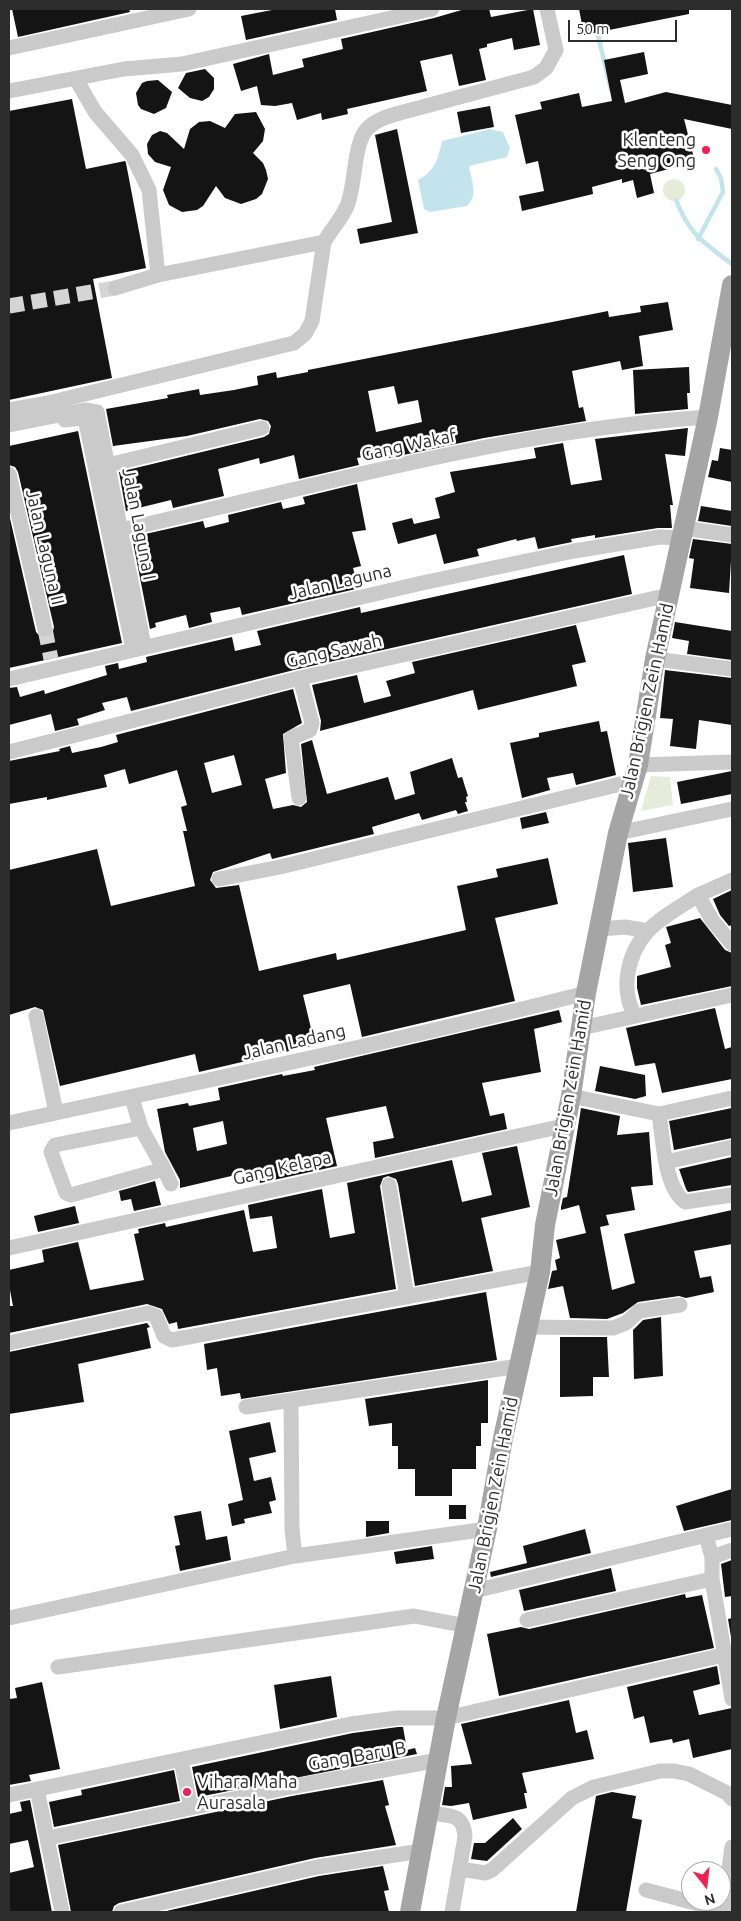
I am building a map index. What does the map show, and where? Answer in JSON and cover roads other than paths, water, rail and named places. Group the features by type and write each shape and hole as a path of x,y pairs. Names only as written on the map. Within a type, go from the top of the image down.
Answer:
{"main road":[{"name":"Jalan Brigjen Zein Hamid","path":"410,1912 430,1813 446,1718 487,1529 503,1438 540,1272 545,1225 563,1126 571,1096 586,992 618,833 635,773 655,659 728,329 732,285"}],"street":[{"path":"9,48 189,9"},
{"path":"9,91 148,66 182,64 432,9"},
{"path":"9,410 48,403 294,343 305,334 312,321 324,242 347,206 355,178 361,141 367,129 376,122 396,114 534,77 546,68 556,50 547,9"},
{"path":"76,78 95,112 132,155 150,190 158,275"},
{"path":"115,288 158,275 324,242"},
{"name":"Jalan Laguna I","path":"9,425 94,410 98,417 121,530 138,648"},
{"path":"9,433 76,418 81,418 86,423 138,648"},
{"name":"Gang Wakaf","path":"121,530 490,447 644,421 708,418"},
{"path":"108,465 262,428"},
{"name":"Jalan Laguna II","path":"9,474 45,629"},
{"name":"Jalan Laguna","path":"9,679 52,663 138,648 422,583 574,551 682,533 732,536"},
{"name":"Gang Sawah","path":"9,752 300,678 669,596"},
{"path":"655,659 732,669"},
{"path":"300,678 312,722 310,730 291,738 300,798"},
{"path":"219,879 289,865 635,773 732,762"},
{"path":"618,833 732,809"},
{"path":"635,1016 629,1006 627,996 628,971 637,947 648,931 698,895 732,880"},
{"path":"698,895 712,920 727,930 732,944"},
{"path":"600,929 625,927 648,931"},
{"name":"Jalan Ladang","path":"9,1123 132,1098 493,1016 586,992"},
{"path":"581,1028 732,995"},
{"path":"36,1016 56,1112"},
{"path":"571,1096 660,1114 732,1098"},
{"path":"132,1098 141,1128 171,1184"},
{"path":"660,1114 666,1162 676,1196 685,1202 732,1195"},
{"name":"Gang Kelapa","path":"9,1248 563,1126"},
{"path":"141,1128 55,1145 50,1152 62,1188 66,1193 71,1194 164,1169"},
{"path":"666,1162 732,1147"},
{"path":"389,1185 408,1298"},
{"path":"9,1343 148,1313 156,1316 164,1336 172,1340 408,1298 540,1272"},
{"path":"527,1328 614,1328 626,1323 639,1311 680,1305"},
{"path":"246,1407 519,1366"},
{"path":"292,1401 294,1556"},
{"path":"9,1618 294,1556 487,1529"},
{"path":"474,1591 732,1529"},
{"path":"706,1536 712,1557 712,1578 729,1654 732,1699"},
{"path":"712,1557 732,1550"},
{"path":"527,1620 712,1578"},
{"path":"58,1667 414,1616 467,1626"},
{"path":"9,1795 372,1720 446,1718 729,1654"},
{"path":"181,1760 191,1808"},
{"name":"Gang Baru B","path":"48,1838 290,1787 439,1760"},
{"path":"460,1869 486,1873 492,1870 572,1798 594,1787 660,1771 674,1771 697,1778 727,1794 732,1799"},
{"path":"37,1789 62,1912"},
{"path":"430,1813 458,1818 465,1826 452,1912"},
{"path":"646,1890 725,1912 732,1847"},
{"path":"122,1912 317,1866 421,1851"}],"water":[{"path":"490,129 503,132 510,148 507,157 469,166 473,187 471,202 467,206 430,212 424,209 418,180 428,173 435,164 442,141"}],"waterway":[{"path":"596,27 611,90"},
{"path":"698,239 723,192 721,178 716,169"},
{"path":"676,200 686,221 698,237 732,264"}],"tunnel":[{"path":"9,306 115,288"},
{"path":"45,629 51,659"}],"place":[{"name":"Klenteng Seng Ong","path":"706,150"},
{"name":"Vihara Maha Aurasala","path":"187,1792"}]}
